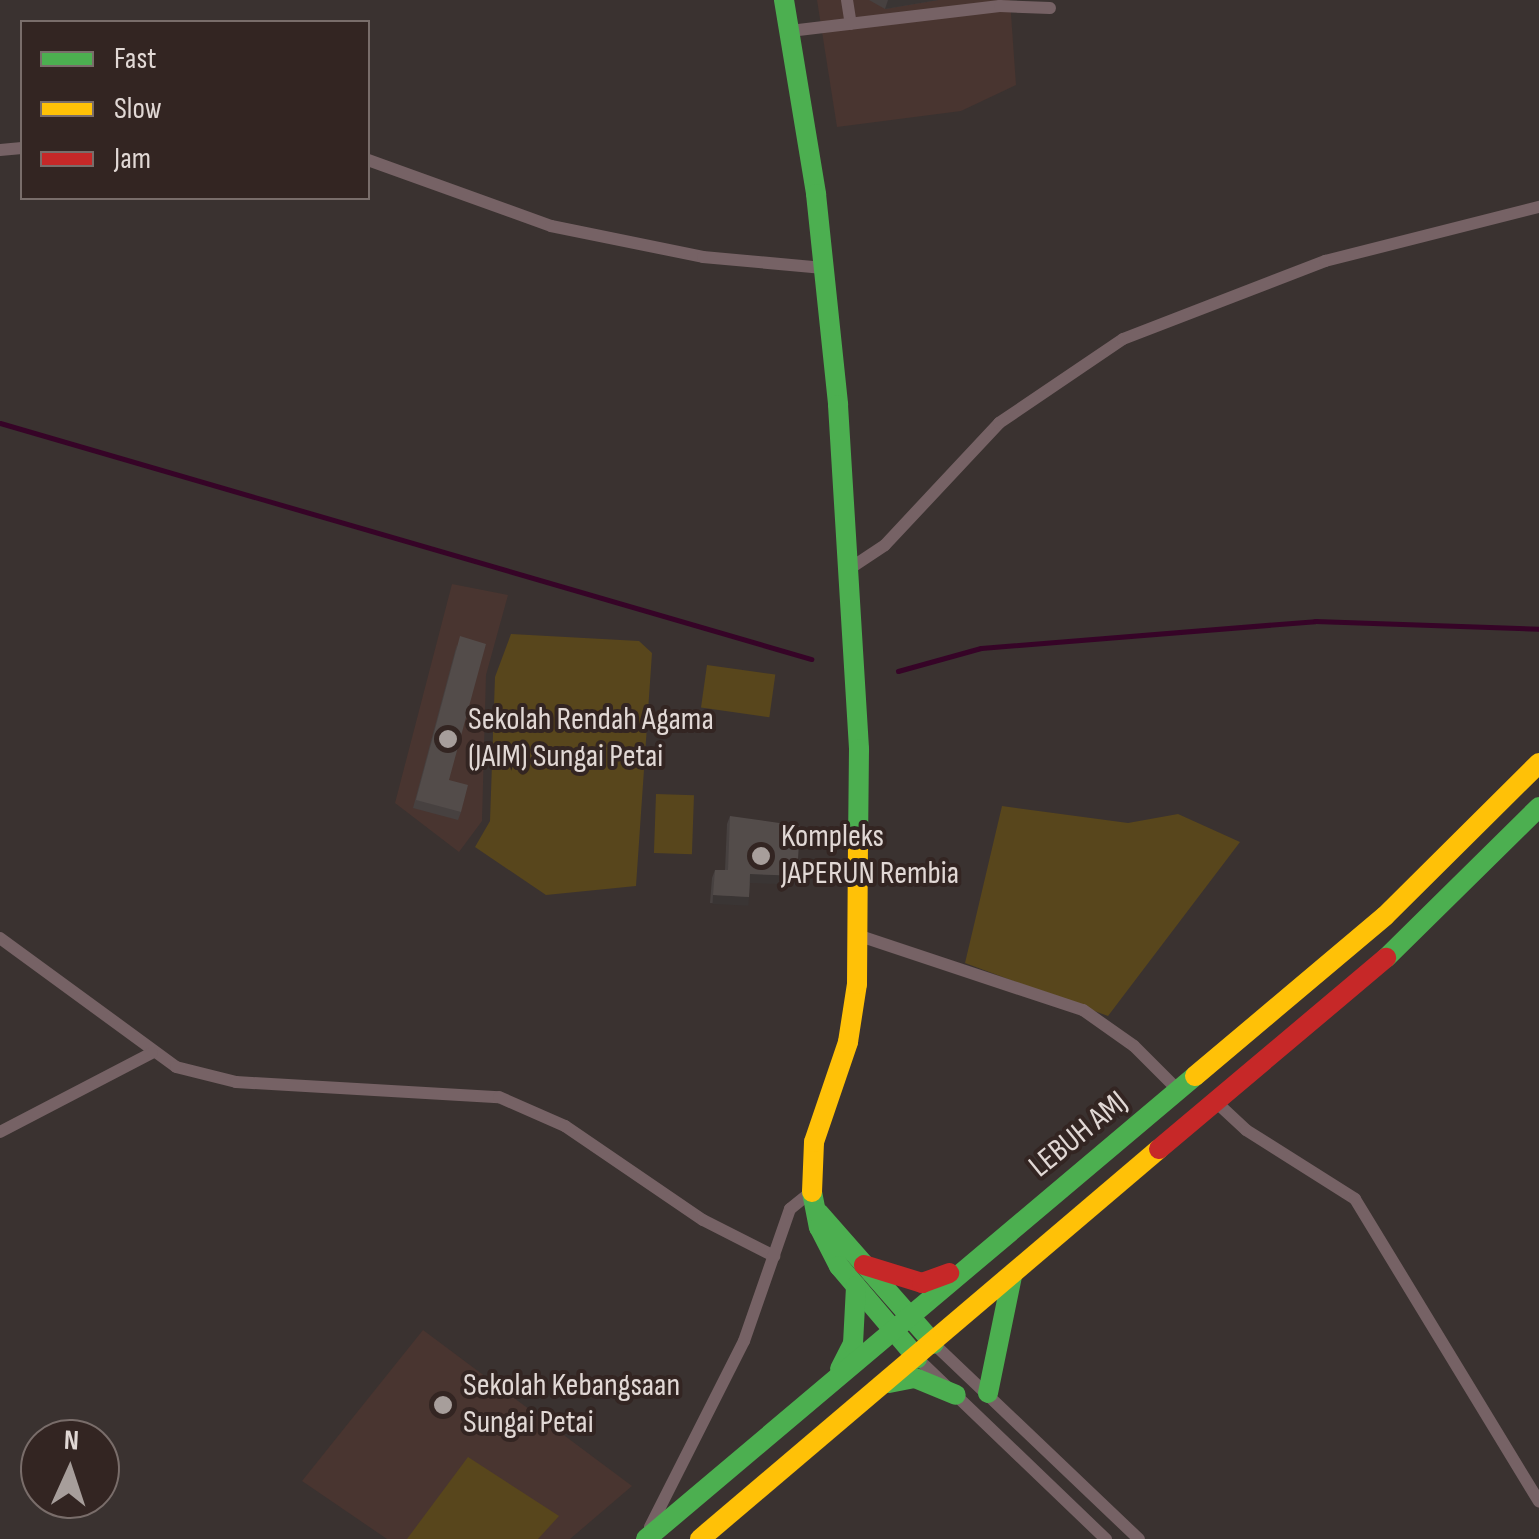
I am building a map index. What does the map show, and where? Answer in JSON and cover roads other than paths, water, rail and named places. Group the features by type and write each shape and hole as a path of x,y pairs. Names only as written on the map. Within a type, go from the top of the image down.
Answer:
{"main road":[{"path":"784,0 824,268 848,570 860,936 848,1042 814,1142 812,1190 826,1244 856,1286 898,1323 934,1344"},
{"name":"LEBUH AMJ","path":"645,1539 1385,916 1539,762"},
{"name":"LEBUH AMJ","path":"700,1539 1438,913 1539,806"},
{"path":"818,1212 864,1266 917,1358"},
{"path":"864,1266 922,1282 977,1256"},
{"path":"988,1393 1012,1276"},
{"path":"829,1386 853,1344 856,1286"},
{"path":"880,1388 915,1378 956,1394"}],"street":[{"path":"847,0 851,24"},
{"path":"790,31 1000,3 1050,8"},
{"path":"370,161 551,226 703,257 824,268"},
{"path":"848,570 885,544 999,423 1123,338 1325,261 1539,208"},
{"path":"860,936 1084,1010 1134,1046 1179,1091"},
{"path":"0,938 152,1053 204,1078 467,1091 532,1108 704,1220 774,1256"},
{"path":"0,1132 152,1053"},
{"path":"1216,1102 1286,1155 1312,1169 1369,1218 1437,1344 1539,1502"},
{"path":"645,1539 744,1341 790,1209 812,1190"},
{"path":"934,1344 1139,1539"},
{"path":"917,1358 1106,1539"}],"waterway":[{"path":"0,423 811,659"},
{"path":"898,671 981,648 1315,621 1539,629"}],"place":[{"name":"Sekolah Rendah Agama (JAIM) Sungai Petai","path":"448,739"},
{"name":"Kompleks JAPERUN Rembia","path":"761,856"},
{"name":"Sekolah Kebangsaan Sungai Petai","path":"443,1405"}]}
